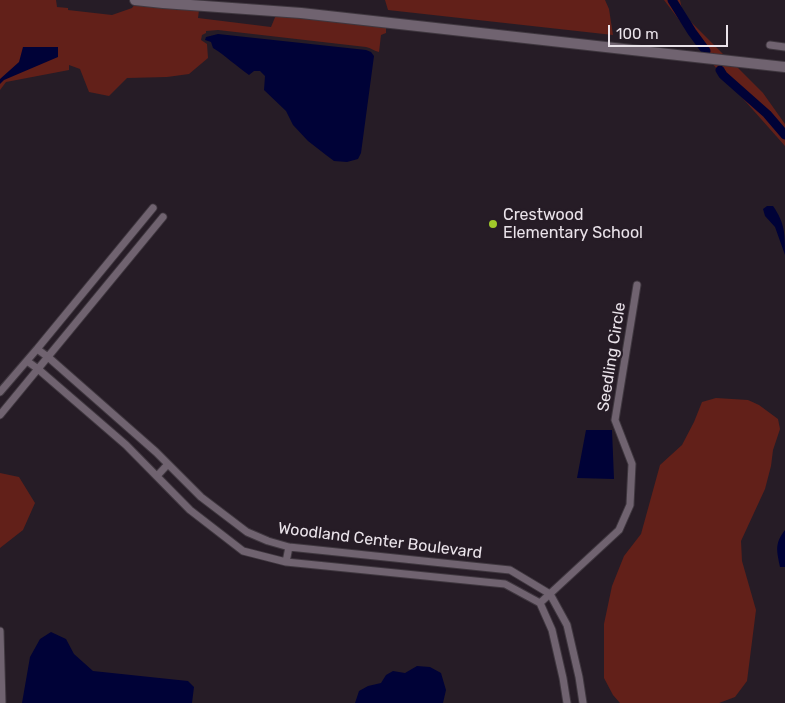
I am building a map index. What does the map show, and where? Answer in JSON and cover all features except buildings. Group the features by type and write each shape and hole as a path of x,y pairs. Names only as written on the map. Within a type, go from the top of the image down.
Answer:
{"street":[{"path":"135,0 301,13 785,67"},
{"path":"770,45 785,47"},
{"path":"0,392 28,361 153,208"},
{"path":"0,416 163,217"},
{"name":"Seedling Circle","path":"540,603 619,530 630,505 632,464 615,420 637,285"},
{"name":"Woodland Center Boulevard","path":"37,349 48,356 156,452 200,497 247,532 268,542 288,547 510,570 550,594"},
{"name":"Woodland Center Boulevard","path":"28,361 126,445 190,510 242,551 286,562 505,584 540,603"},
{"path":"157,476 168,464"},
{"path":"286,562 288,547"},
{"path":"550,594 567,625 583,703"},
{"path":"540,603 552,630 567,703"},
{"path":"0,631 2,703"}],"shaded area":[{"path":"0,0 56,0 57,7 68,8 68,10 112,15 132,8 135,4 199,10 198,18 271,27 276,15 386,28 386,33 381,35 379,52 366,47 218,30 206,31 202,35 201,40 207,44 208,58 189,74 167,77 127,78 109,96 89,92 80,69 69,65 69,70 6,82 0,90"},
{"path":"385,0 605,0 609,9 613,35 388,10"},
{"path":"664,0 680,0 683,14 725,56 705,54"},
{"path":"218,34 371,52 374,56 361,153 358,159 347,162 334,161 308,141 293,125 286,111 264,90 265,76 260,71 254,71 249,75 213,48 211,42 205,40 206,37"},
{"path":"23,47 58,47 58,57 4,80 0,84 0,79 19,62"},
{"path":"712,63 735,65 763,93 785,124 785,146 722,75"},
{"path":"767,206 773,206 782,223 785,255 775,227 765,216 763,209"},
{"path":"716,398 748,400 759,405 778,419 780,429 773,450 765,489 741,541 742,561 756,610 747,681 735,697 719,703 620,703 613,695 604,678 604,624 612,586 624,556 641,534 660,465 682,445 702,402"},
{"path":"586,430 612,430 614,479 577,478"},
{"path":"0,473 19,477 35,503 23,530 0,548"},
{"path":"785,530 785,567 780,567 777,552 778,544"},
{"path":"51,632 66,639 74,654 93,671 188,681 194,687 192,703 22,703 30,657 40,639"},
{"path":"417,666 430,667 441,673 446,690 443,703 355,703 359,691 368,686 381,683 386,675 393,671 405,673"}],"waterway":[{"path":"672,0 706,51"},
{"path":"720,70 723,75 767,114 785,135"}],"place":[{"name":"Crestwood Elementary School","path":"493,224"}]}
